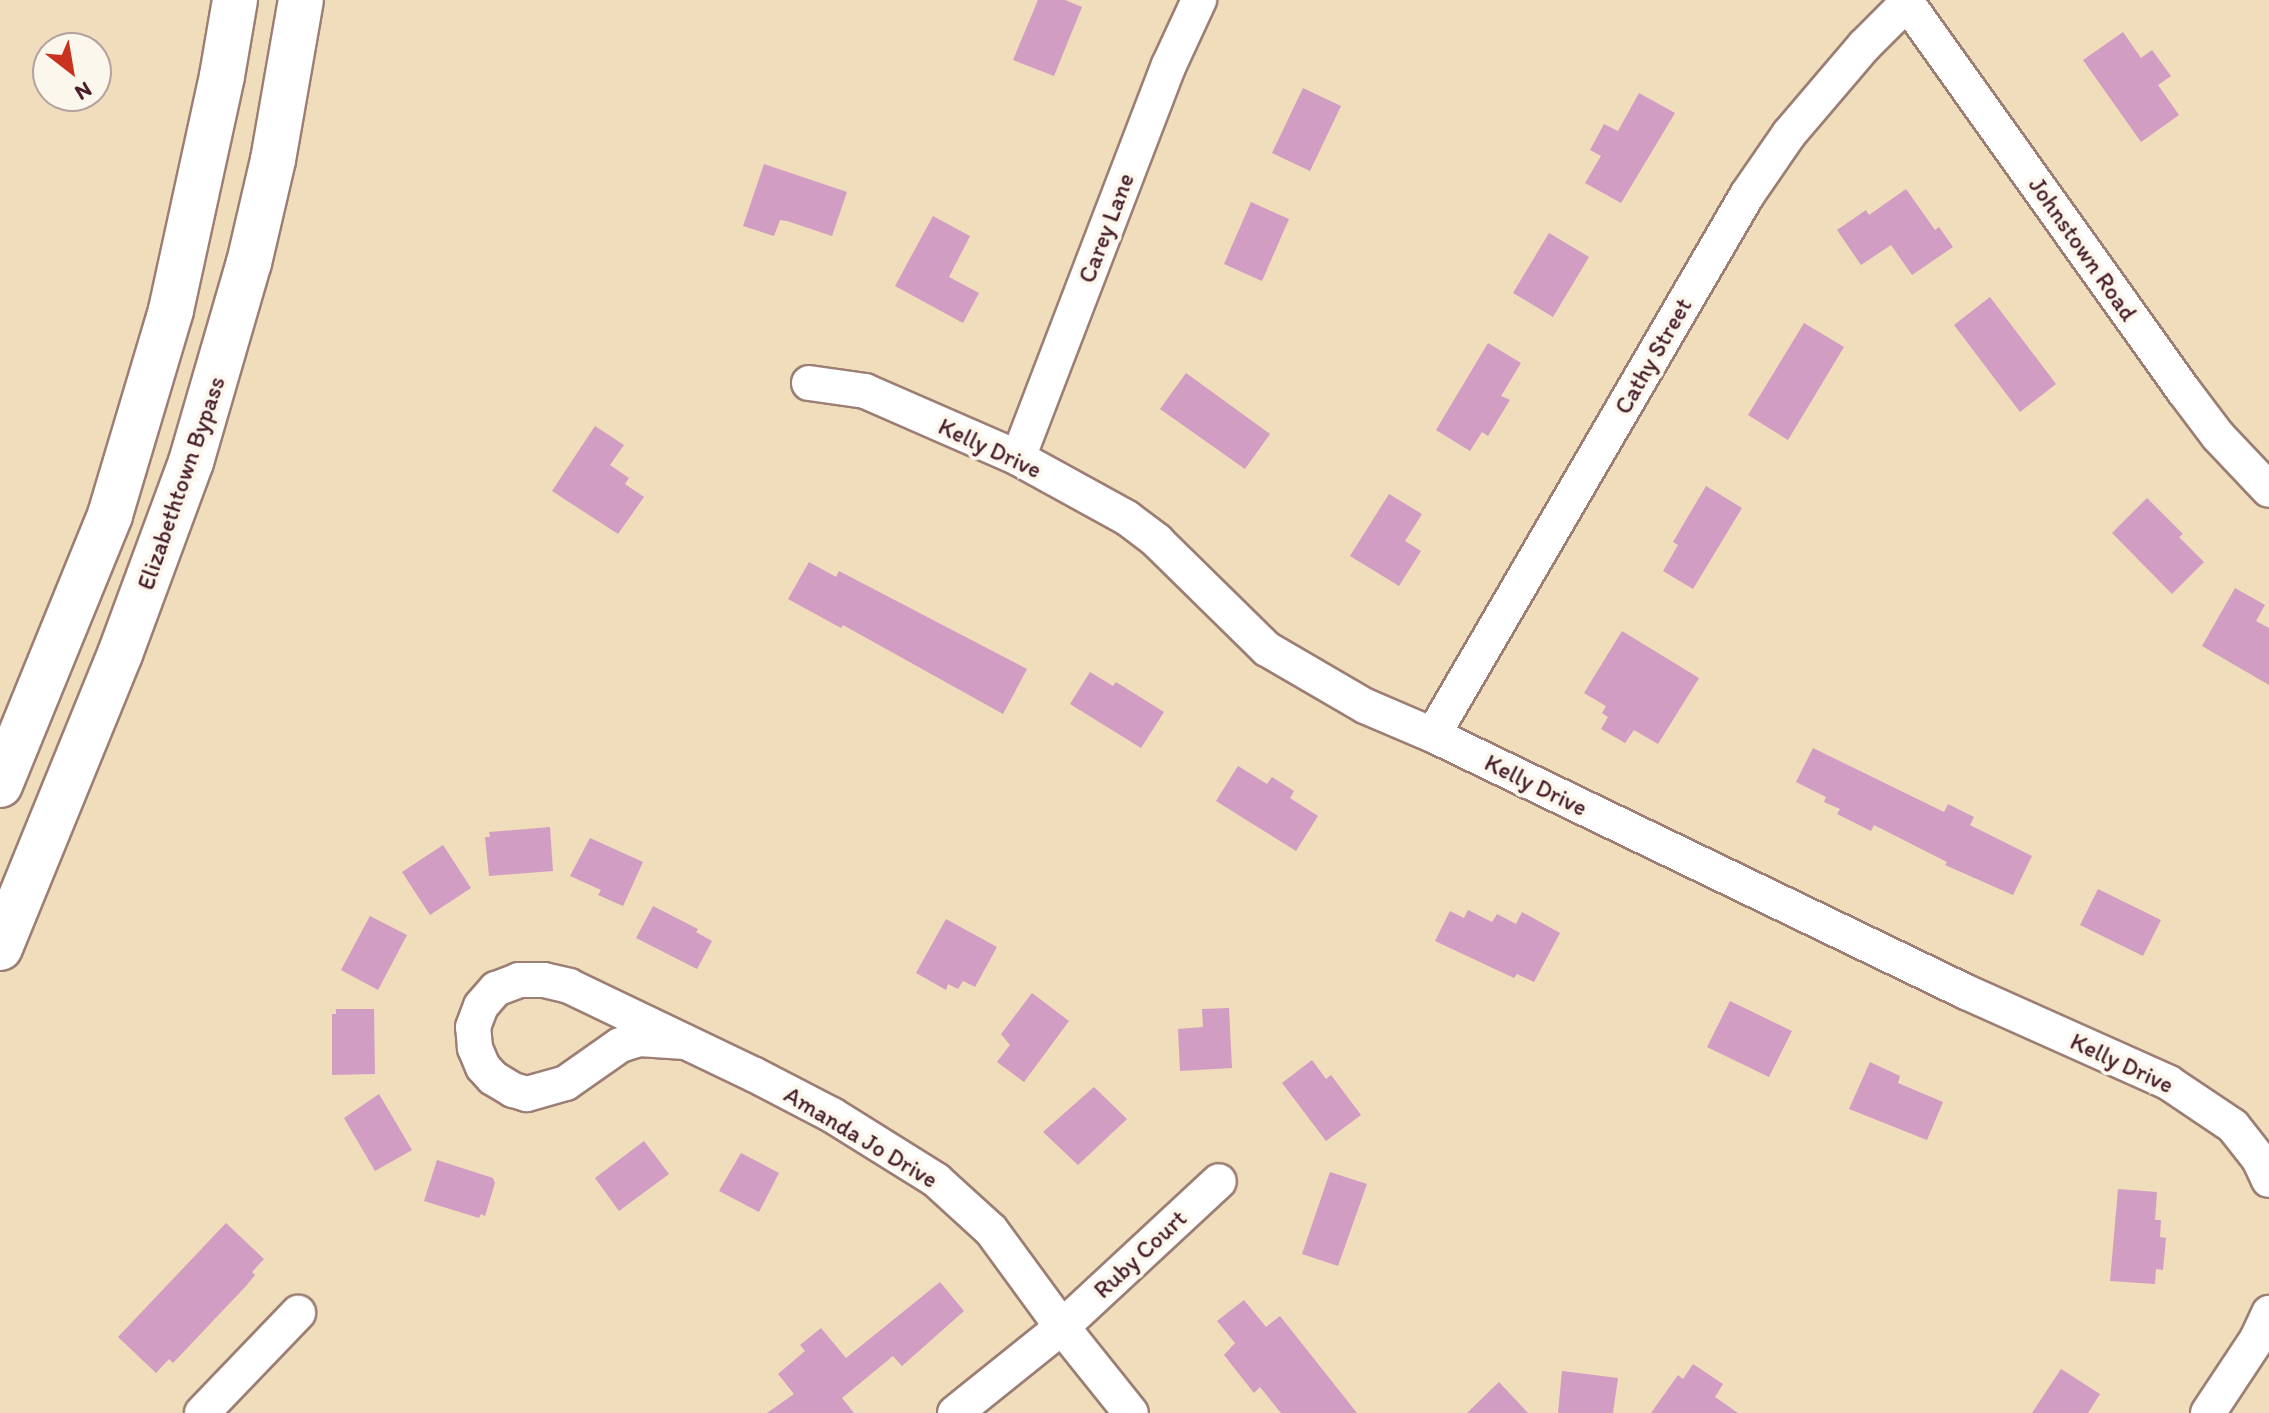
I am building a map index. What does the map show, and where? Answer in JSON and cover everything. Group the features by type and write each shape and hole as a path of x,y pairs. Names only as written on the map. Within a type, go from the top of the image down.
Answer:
{"highway":[{"path":"0,785 110,515 171,310 222,76 235,0"},
{"name":"Elizabethtown Bypass","path":"0,948 120,654 202,426 241,292 270,175 301,0"}],"street":[{"name":"Carey Lane","path":"1018,458 1164,80 1199,0"},
{"name":"Johnstown Road","path":"1906,1 2184,391 2218,436 2269,490"},
{"name":"Cathy Street","path":"1433,735 1747,195 1789,134 1906,1"},
{"name":"Kelly Drive","path":"809,383 865,391 1018,458 1127,518 1157,541 1267,649 1365,706 1433,735 1966,992 2169,1083 2233,1126 2259,1159 2269,1180"},
{"name":"Amanda Jo Drive","path":"685,1042 639,1039 620,1045 566,1083 527,1094 513,1090 483,1067 475,1048 473,1027 481,1006 496,989 519,980 544,980 569,986 685,1042 832,1115 936,1180 991,1230 1062,1327 1131,1413"},
{"name":"Ruby Court","path":"955,1413 1062,1327 1219,1181"},
{"path":"202,1413 298,1313"},
{"path":"2208,1413 2257,1339 2269,1313"}],"building":[{"path":"1038,0 1065,0 1082,7 1054,76 1013,60"},
{"path":"2123,32 2141,58 2152,50 2171,76 2158,85 2179,115 2141,142 2083,60"},
{"path":"1303,88 1341,106 1310,171 1272,153"},
{"path":"1639,93 1675,113 1621,203 1585,183 1601,156 1590,150 1604,124 1618,131"},
{"path":"764,164 847,192 832,236 780,220 774,236 743,226"},
{"path":"1906,189 1935,230 1939,227 1953,247 1912,275 1891,245 1861,265 1837,230 1866,210 1869,215"},
{"path":"1251,202 1289,219 1262,281 1224,264"},
{"path":"933,216 970,236 949,277 979,293 963,323 895,286"},
{"path":"1549,233 1589,257 1553,317 1513,293"},
{"path":"1990,297 2056,384 2020,412 1954,325"},
{"path":"1804,323 1844,347 1788,440 1748,415"},
{"path":"1488,343 1521,363 1501,396 1510,400 1488,436 1482,432 1470,451 1436,430"},
{"path":"1186,373 1270,434 1245,469 1160,409"},
{"path":"595,426 624,445 610,465 629,478 625,484 644,497 618,534 552,491"},
{"path":"1706,486 1742,508 1693,589 1663,571 1678,545 1673,542"},
{"path":"1389,494 1422,514 1405,541 1421,551 1399,586 1350,556"},
{"path":"2147,498 2183,534 2179,537 2204,562 2172,594 2112,533"},
{"path":"809,562 836,577 839,571 1027,669 1003,714 843,625 841,628 788,599"},
{"path":"2235,588 2265,605 2256,621 2269,628 2269,685 2202,646"},
{"path":"1622,631 1699,678 1658,744 1634,730 1625,743 1601,729 1608,717 1602,713 1606,706 1584,693"},
{"path":"1090,672 1113,686 1116,682 1164,712 1141,748 1070,704"},
{"path":"1813,748 1944,812 1948,804 1974,817 1970,825 2032,856 2013,895 1945,865 1947,862 1874,825 1871,831 1837,814 1840,809 1824,802 1826,797 1796,782"},
{"path":"1238,766 1267,784 1272,777 1294,791 1290,798 1318,816 1296,851 1216,801"},
{"path":"550,827 553,871 489,876 485,837 490,837 489,832"},
{"path":"590,838 643,862 623,906 598,895 601,890 570,876"},
{"path":"443,845 471,888 430,915 402,872"},
{"path":"2098,889 2161,920 2143,956 2080,925"},
{"path":"653,906 698,929 696,932 712,941 697,969 636,938"},
{"path":"1468,910 1492,922 1497,914 1516,924 1522,912 1560,933 1534,982 1517,974 1514,978 1435,941 1450,911 1464,918"},
{"path":"370,916 407,935 378,990 341,970"},
{"path":"946,919 997,947 975,987 963,981 958,989 948,984 946,990 916,973"},
{"path":"1032,993 1069,1021 1024,1082 997,1062 1010,1045 1001,1034"},
{"path":"1730,1001 1792,1031 1769,1077 1707,1047"},
{"path":"1229,1008 1232,1068 1180,1071 1178,1029 1203,1027 1202,1009"},
{"path":"336,1009 374,1009 375,1074 332,1075 332,1014 336,1014"},
{"path":"1312,1060 1326,1079 1331,1075 1361,1115 1326,1141 1282,1083"},
{"path":"1870,1062 1900,1076 1898,1083 1943,1102 1927,1140 1849,1109"},
{"path":"1094,1087 1127,1119 1078,1165 1043,1132"},
{"path":"379,1094 412,1150 375,1171 344,1118"},
{"path":"644,1141 669,1174 619,1211 595,1178"},
{"path":"741,1153 779,1173 759,1212 719,1191"},
{"path":"437,1160 493,1178 495,1183 485,1216 481,1214 479,1218 424,1201"},
{"path":"1330,1172 1367,1184 1338,1266 1302,1254"},
{"path":"2118,1189 2157,1192 2155,1220 2161,1220 2160,1237 2166,1238 2163,1270 2156,1269 2155,1284 2110,1281"},
{"path":"226,1223 264,1259 252,1272 255,1275 246,1286 173,1363 169,1359 156,1373 118,1337"},
{"path":"940,1282 964,1311 902,1366 893,1356 842,1398 854,1413 767,1413 794,1394 778,1374 805,1351 800,1345 821,1328 846,1358"},
{"path":"1244,1300 1266,1327 1280,1316 1357,1413 1281,1413 1260,1387 1254,1393 1224,1355 1235,1343 1217,1321"},
{"path":"1693,1364 1723,1384 1715,1397 1738,1413 1651,1413 1678,1375 1683,1379"},
{"path":"2061,1369 2100,1394 2088,1413 2032,1413"},
{"path":"1562,1371 1618,1378 1613,1413 1558,1413"},
{"path":"1499,1382 1528,1413 1467,1413"}]}
